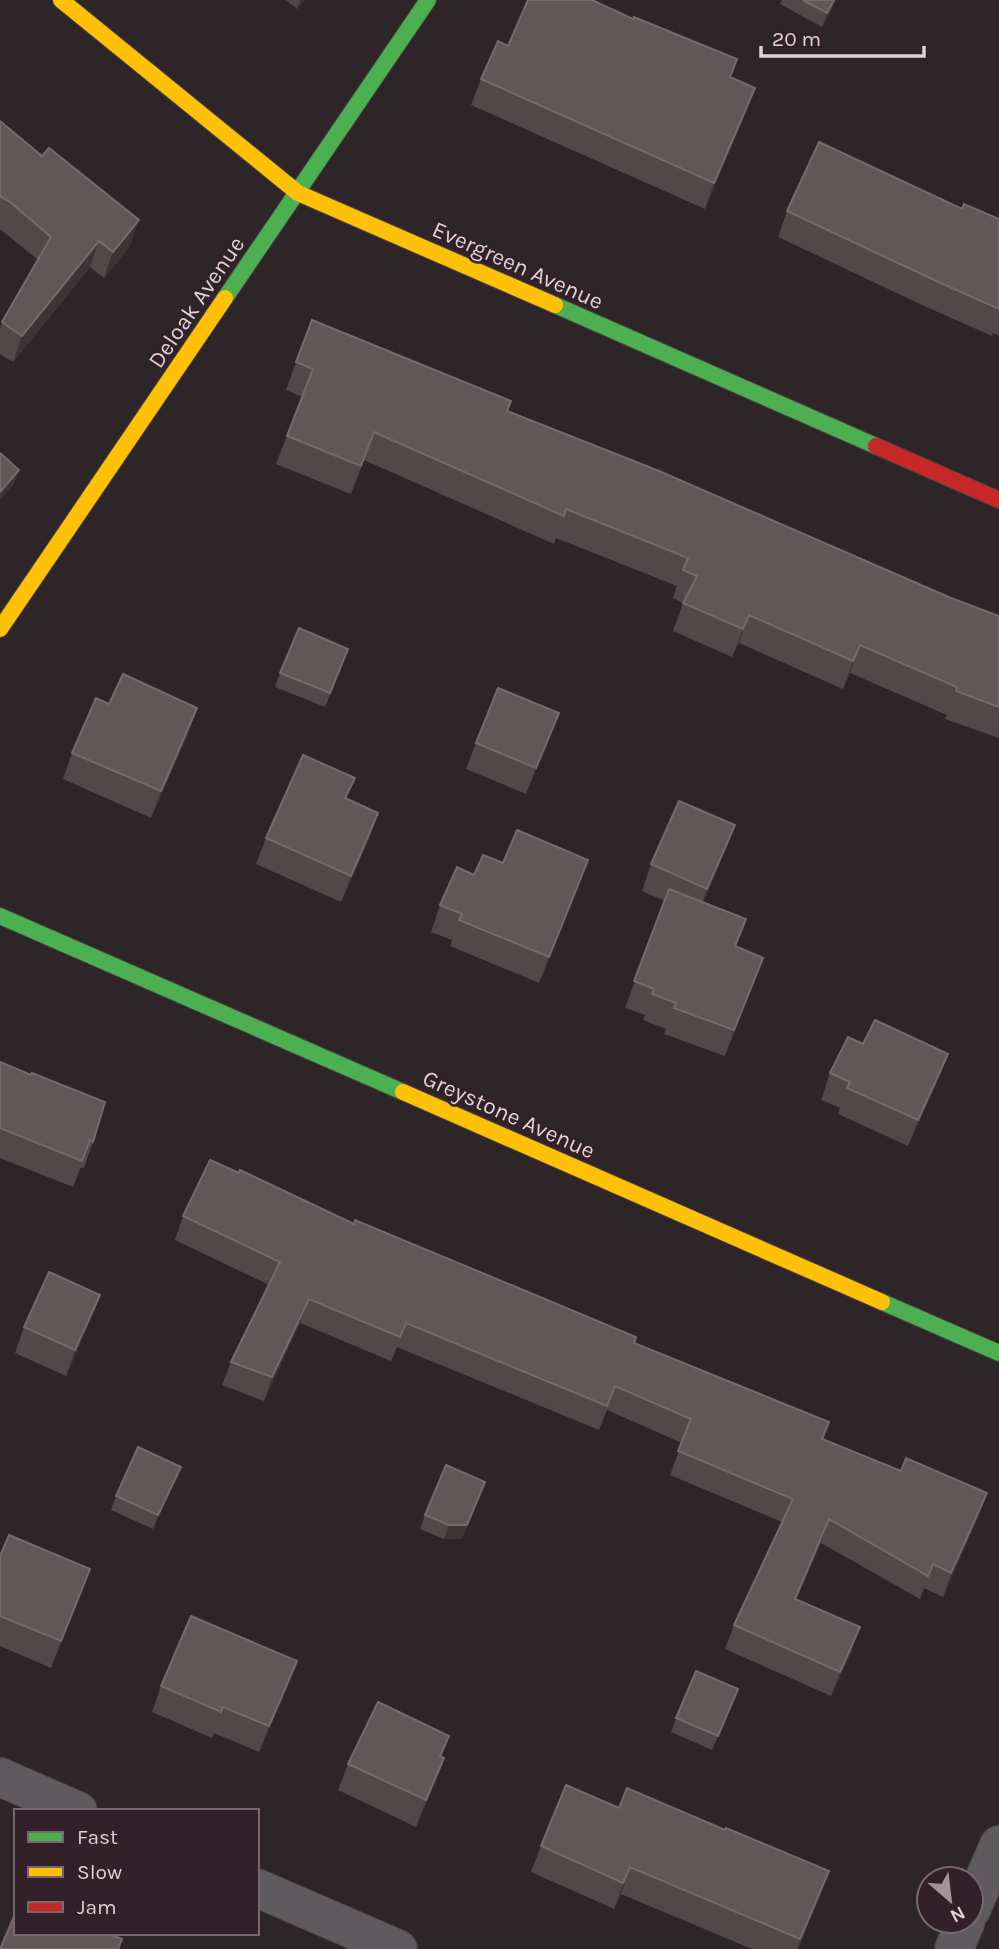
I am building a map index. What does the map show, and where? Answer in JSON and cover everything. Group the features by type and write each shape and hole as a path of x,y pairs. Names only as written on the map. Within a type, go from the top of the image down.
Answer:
{"street":[{"name":"Evergreen Avenue","path":"61,0 298,194 999,500"},
{"name":"Deloak Avenue","path":"0,629 428,0"},
{"name":"Greystone Avenue","path":"0,916 999,1353"},
{"path":"0,1777 73,1809"},
{"path":"985,1878 999,1845"},
{"path":"259,1889 398,1949"}],"building":[{"path":"528,0 592,0 633,19 634,17 737,59 730,77 755,88 714,183 481,79 498,41 508,46"},
{"path":"803,0 834,0 827,13"},
{"path":"0,121 42,156 49,148 139,220 113,252 99,241 22,336 2,322 51,237 0,196"},
{"path":"819,142 962,209 964,204 999,219 999,309 787,211"},
{"path":"312,320 511,401 507,411 659,471 951,598 999,616 999,707 956,691 957,687 860,645 853,661 749,615 743,629 683,603 697,576 683,570 688,558 566,509 564,516 374,432 361,466 287,436 313,369 296,362"},
{"path":"0,453 19,470 0,492"},
{"path":"299,628 348,649 330,693 280,673"},
{"path":"123,674 197,708 161,791 72,753 96,698 109,704"},
{"path":"498,688 559,713 536,768 476,743"},
{"path":"303,755 355,778 345,798 378,813 351,876 266,838"},
{"path":"679,801 735,825 707,889 651,864"},
{"path":"517,830 588,860 549,957 459,920 462,914 440,905 457,867 474,875 483,855 503,863"},
{"path":"669,889 746,919 735,946 763,958 734,1030 674,1008 676,1003 652,994 654,989 634,981"},
{"path":"875,1020 948,1054 918,1120 847,1088 850,1082 830,1073 848,1037 863,1044"},
{"path":"0,1062 105,1102 93,1142 90,1140 82,1161 0,1128"},
{"path":"210,1160 239,1173 240,1170 354,1224 355,1220 636,1337 634,1343 829,1422 822,1439 901,1471 906,1458 987,1493 951,1573 933,1564 928,1576 829,1519 795,1599 860,1627 840,1672 734,1625 793,1499 678,1451 691,1419 615,1386 607,1406 406,1323 400,1337 309,1299 272,1377 231,1362 280,1262 183,1216"},
{"path":"49,1272 100,1295 75,1350 24,1327"},
{"path":"138,1447 181,1467 158,1515 116,1496"},
{"path":"446,1465 485,1482 467,1525 449,1525 425,1515"},
{"path":"9,1535 90,1569 61,1641 0,1616 0,1556"},
{"path":"191,1616 297,1661 269,1726 223,1707 221,1712 161,1686"},
{"path":"696,1671 738,1689 718,1736 676,1718"},
{"path":"378,1702 449,1736 440,1756 444,1758 426,1800 348,1764"},
{"path":"566,1785 619,1808 627,1788 829,1871 800,1939 630,1867 623,1883 541,1846"},
{"path":"14,1917 14,1935 112,1935 122,1939 118,1949 0,1949"}],"traffic: fast":[{"path":"225,298 428,0"},
{"path":"555,305 876,446"},
{"path":"0,916 403,1092"},
{"path":"882,1302 999,1353"}],"traffic: slow":[{"path":"61,0 298,193 555,305"},
{"path":"0,629 225,298"},
{"path":"403,1092 882,1302"}],"traffic: jam":[{"path":"876,446 999,500"}]}
